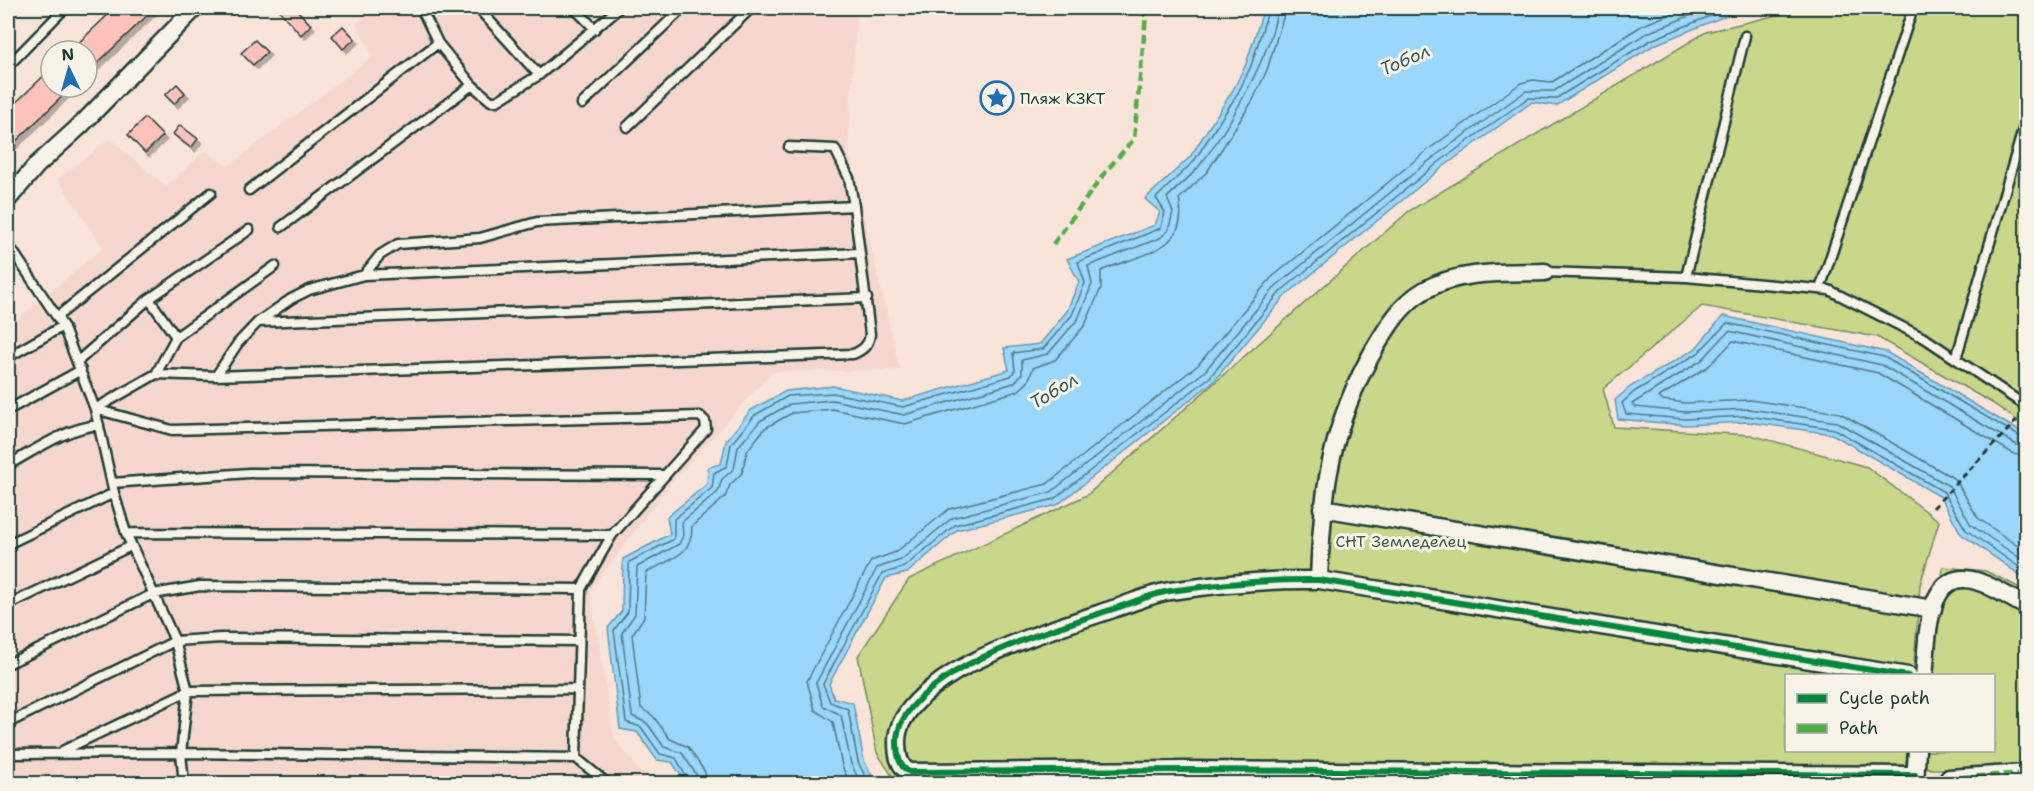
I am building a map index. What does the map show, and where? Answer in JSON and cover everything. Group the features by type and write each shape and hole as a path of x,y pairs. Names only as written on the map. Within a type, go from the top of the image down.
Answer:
{"street":[{"path":"8,199 37,165 81,125 195,8"},
{"path":"1319,580 1322,508 1337,436 1350,397 1395,315 1425,290 1457,278 1545,272"},
{"path":"1322,508 1932,609"},
{"path":"1902,674 1319,580 1282,579 1167,592 1069,624 969,664 943,681 908,713 899,726 897,738 902,766 910,772 1186,777 1915,779 1917,752"},
{"path":"1924,674 1932,609 1936,594 1946,584 1960,579 1979,582 2026,606"},
{"path":"1949,778 2026,773"}],"lane":[{"path":"8,66 65,8"},
{"path":"421,8 438,43 472,85 490,101 497,101 539,75 619,8"},
{"path":"478,8 539,75"},
{"path":"574,8 595,29"},
{"path":"582,104 683,8"},
{"path":"627,127 747,12 743,8"},
{"path":"1820,289 1913,8"},
{"path":"1686,278 1745,36"},
{"path":"249,190 438,43"},
{"path":"281,227 472,85"},
{"path":"1956,359 2026,119"},
{"path":"95,409 156,374 216,376 853,354 861,351 870,340 867,298 849,178 835,149 789,147"},
{"path":"58,316 211,193"},
{"path":"364,275 380,255 398,244 480,238 537,222 854,206"},
{"path":"8,410 79,366 149,299 249,230"},
{"path":"8,244 63,326 95,409 114,493 126,533 176,641 188,691 181,753 184,783"},
{"path":"216,376 243,337 258,322 291,299 309,290 364,275 860,253"},
{"path":"156,374 176,337 274,266"},
{"path":"1545,272 1686,278 1830,290 1926,339 2026,408"},
{"path":"258,322 867,298"},
{"path":"149,299 176,337"},
{"path":"8,357 63,326"},
{"path":"95,409 172,430 700,416 705,421 705,429 662,475 612,535 581,589 576,758"},
{"path":"8,465 69,432 83,426 99,425"},
{"path":"112,483 249,473 662,475"},
{"path":"8,544 114,493"},
{"path":"126,533 612,535"},
{"path":"8,605 131,546"},
{"path":"8,664 153,594 200,586 581,589"},
{"path":"8,723 176,641 221,638 579,641"},
{"path":"61,752 188,691 578,688"},
{"path":"8,754 61,752 138,755 181,753 576,758 608,783"}],"path":[{"path":"1933,508 2026,408"}],"shaded area":[{"path":"373,8 857,8 848,149 900,370 772,372 671,483 590,590 614,738 649,783 8,783 8,327 103,248 58,179 110,139 166,186 205,151 228,166 373,56 356,24"}],"green space":[{"name":"СНТ Земледелец","path":"1807,8 2026,8 2026,426 1992,403 1877,337 1702,306 1603,389 1614,427 1751,435 1867,467 1939,521 1920,585 1913,674 1785,674 1785,752 1907,752 1904,783 897,783 877,753 858,656 909,579 1087,495 1409,211 1706,32"},
{"path":"1943,567 1986,571 2026,591 2026,769 1931,769 1924,766 1926,752 1995,752 1995,674 1933,674"}],"water":[{"name":"Тобол","path":"1264,8 1758,8 1730,14 1654,45 1556,106 1532,102 1443,167 1285,296 1214,381 1057,505 957,530 907,573 886,578 829,684 834,698 853,703 864,761 876,783 686,783 672,762 657,760 637,732 620,729 608,628 622,611 623,559 670,534 667,517 707,484 708,467 721,464 726,441 751,410 786,391 833,386 902,401 1009,370 1004,348 1040,344 1067,311 1079,282 1067,259 1155,225 1160,212 1145,199 1190,157 1233,90 1246,64"},
{"path":"1723,316 1886,352 2026,435 2026,579 1961,534 1941,497 1832,434 1748,422 1685,425 1618,419 1615,400 1630,387 1695,349"}],"building":[{"path":"115,8 155,8 99,62 99,39 83,39"},
{"path":"277,8 295,8 311,25 301,35"},
{"path":"343,26 355,39 343,49 332,36"},
{"path":"255,40 267,52 253,65 241,53"},
{"path":"39,80 39,99 60,99 8,149 8,110"},
{"path":"177,84 185,93 174,104 165,95"},
{"path":"145,118 163,136 145,153 128,135"},
{"path":"180,125 198,139 191,148 173,134"}],"marked path":[{"path":"1053,244 1107,170 1134,139 1146,16 1137,8"},
{"path":"1949,778 2026,773"}],"cycle path":[{"path":"1896,674 1319,580 1244,582 1156,594 1040,634 969,664 947,677 923,695 913,706 899,729 897,750 903,767 910,772 1186,770 1915,775"}],"place":[{"name":"Пляж КЗКТ","path":"997,98"}]}
